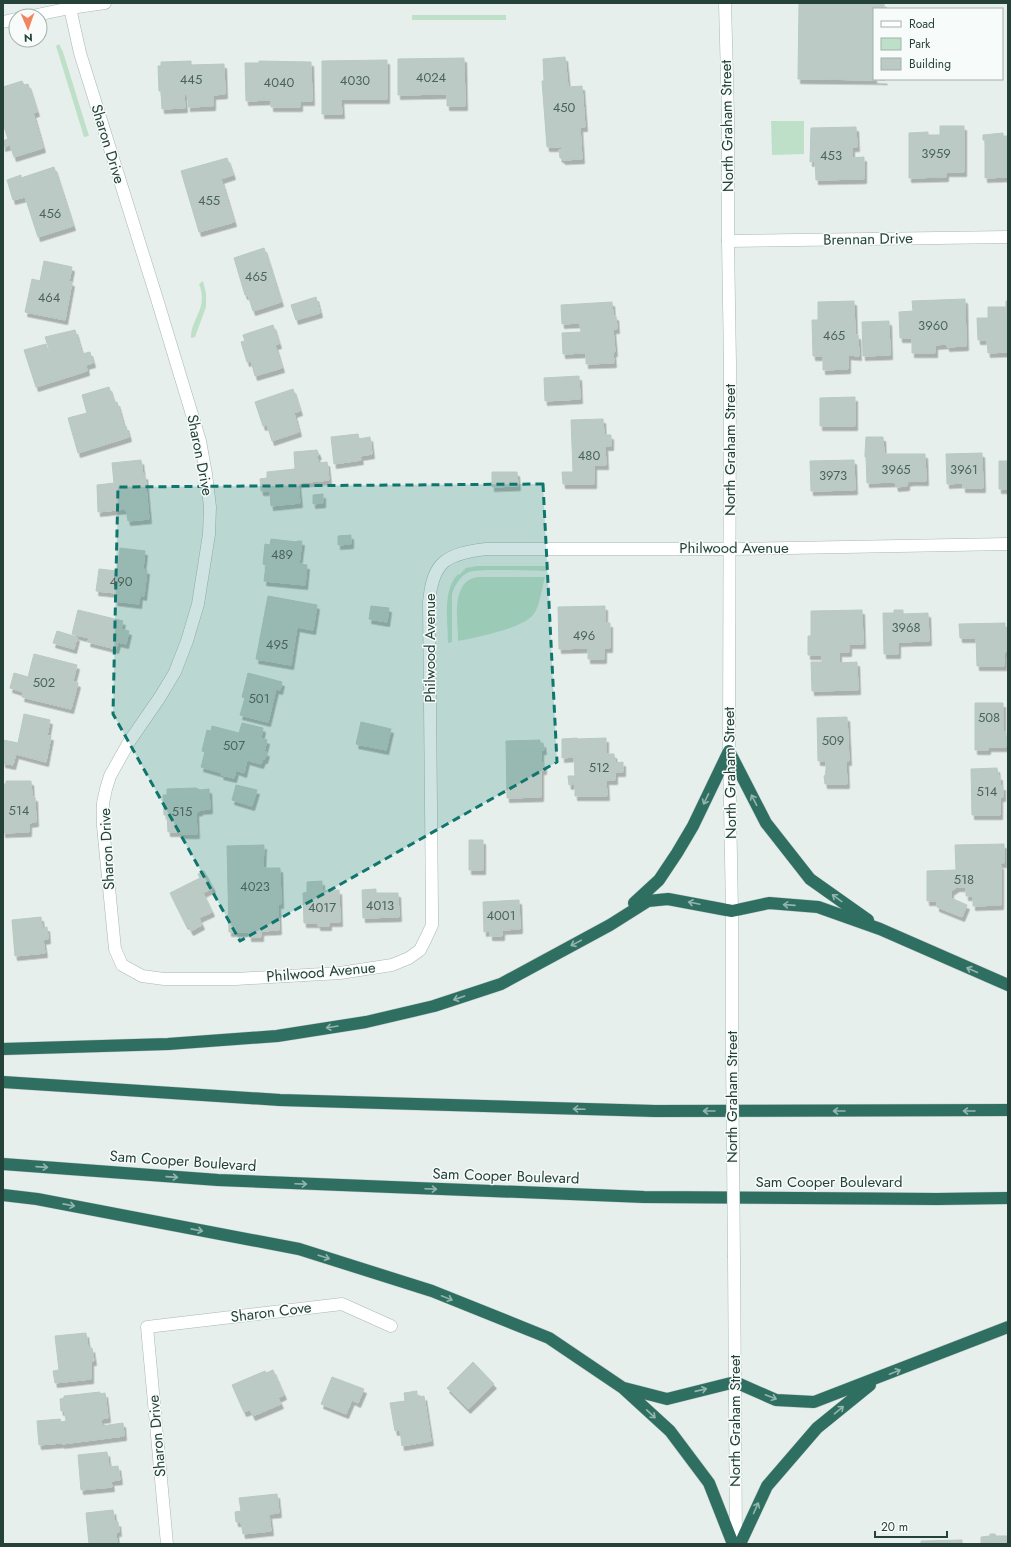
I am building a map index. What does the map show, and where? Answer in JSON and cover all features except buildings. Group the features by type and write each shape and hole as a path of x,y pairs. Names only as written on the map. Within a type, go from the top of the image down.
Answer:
{"highway":[{"path":"610,925 659,880 693,826 729,751"},
{"path":"729,751 766,823 810,879 880,929"},
{"path":"3,1048 168,1044 277,1036 366,1022 434,1006 501,984 610,925 648,901 668,899 732,911 769,903 818,907 880,929 1008,985"},
{"path":"3,1082 280,1100 639,1111 1008,1110"},
{"name":"Sam Cooper Boulevard","path":"3,1164 218,1180 644,1197 1008,1198"},
{"path":"3,1194 37,1199 307,1252 432,1292 549,1338 623,1388 670,1431 709,1482 733,1544"},
{"path":"623,1388 667,1398 735,1382 776,1400 814,1402 1008,1327"},
{"path":"740,1544 767,1486 817,1428 876,1379"}],"street":[{"path":"48,13 105,3"},
{"name":"North Graham Street","path":"726,3 730,549 729,751 732,911 736,1544"},
{"name":"Sharon Drive","path":"70,8 80,53 200,441 210,507 209,534 198,604 187,641 175,672 129,742 110,776 103,803 103,826 107,875 115,949 122,965"},
{"name":"Brennan Drive","path":"728,241 1008,237"},
{"name":"Philwood Avenue","path":"122,965 142,976 164,979 236,979 340,974 392,965 409,958 420,950 432,925 430,586 435,572 443,562 454,555 468,551 486,549 730,549 1008,544"},
{"name":"Sharon Cove","path":"147,1327 342,1304 391,1326"},
{"name":"Sharon Drive","path":"147,1327 167,1544"}],"highlighted area":[{"path":"543,484 557,762 240,941 113,714 118,487"}],"green space":[{"path":"412,15 506,15 506,20 412,20"},
{"path":"59,44 63,52 89,136 84,137 56,46"},
{"path":"771,121 804,121 804,154 772,155"},
{"path":"203,281 206,293 206,307 195,337 191,338 191,331 201,307 202,300 199,284"},
{"path":"477,566 548,566 547,571 475,571 469,572 460,578 452,594 452,642 448,643 447,607 448,597 453,581 458,574 459,575 466,568"},
{"path":"478,577 545,577 537,607 533,615 527,620 498,632 458,641 457,613 459,593 469,580"}]}
